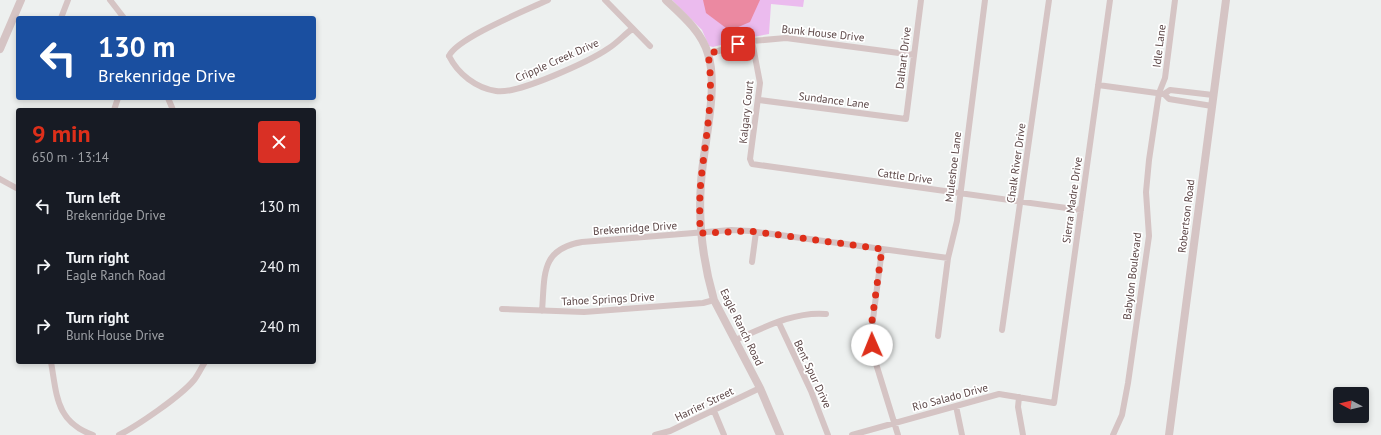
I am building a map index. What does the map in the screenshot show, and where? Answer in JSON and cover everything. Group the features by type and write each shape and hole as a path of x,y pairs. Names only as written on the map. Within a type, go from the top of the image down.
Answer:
{"street":[{"path":"0,49 21,0"},
{"path":"62,16 68,0"},
{"path":"110,0 122,16"},
{"name":"Cripple Creek Drive","path":"548,0 472,36 446,56 459,71 473,83 497,92 510,91 538,82 601,53 616,43 632,28"},
{"path":"605,0 650,46"},
{"name":"Eagle Ranch Road","path":"666,0 693,26 708,54 711,71 712,97 701,184 700,233 714,300 760,388 780,435"},
{"name":"Dalhart Drive","path":"906,119 921,0"},
{"name":"Muleshoe Lane","path":"938,336 948,258 960,194 986,0"},
{"name":"Chalk River Drive","path":"1002,330 1049,0"},
{"name":"Sierra Madre Drive","path":"1054,402 1110,0"},
{"name":"Idle Lane","path":"1161,93 1165,78 1175,0"},
{"name":"Robertson Road","path":"1169,435 1226,0"},
{"name":"Bunk House Drive","path":"708,54 752,40 786,38 914,54"},
{"name":"Kalgary Court","path":"751,163 759,100 759,73 752,40"},
{"path":"1098,85 1161,93 1170,90 1213,95"},
{"path":"1161,93 1169,99 1212,106"},
{"name":"Babylon Boulevard","path":"1113,435 1122,416 1128,382 1148,236 1146,192 1161,93"},
{"name":"Sundance Lane","path":"759,100 906,119"},
{"name":"Cattle Drive","path":"751,163 754,165 1021,203 1081,210"},
{"path":"0,179 16,188"},
{"name":"Brekenridge Drive","path":"542,311 547,262 553,254 568,244 731,230 756,232 948,258"},
{"path":"752,262 756,232"},
{"path":"882,249 870,335 873,354 898,435"},
{"name":"Tahoe Springs Drive","path":"502,309 584,312 697,303 714,300"},
{"path":"735,340 779,323 808,314 826,314"},
{"name":"Bent Spur Drive","path":"779,323 812,391 828,435"},
{"path":"51,364 57,398 63,415 80,430 93,435"},
{"path":"119,435 132,428 180,393 193,381 204,364"},
{"name":"Harrier Street","path":"656,435 670,431 760,388"},
{"name":"Rio Salado Drive","path":"852,435 999,394 1054,402"},
{"path":"1019,397 1018,407 1023,435"},
{"path":"956,406 962,435"},
{"path":"714,411 724,435"}],"shaded area":[{"path":"672,0 804,0 803,7 771,4 769,34 713,47 709,46 702,30"},
{"path":"703,0 760,0 750,22 736,28 726,28 706,13"}],"route":[{"path":"738,44 708,54 711,71 712,97 701,184 700,233 731,230 750,231 882,249 870,335 872,345"}]}
